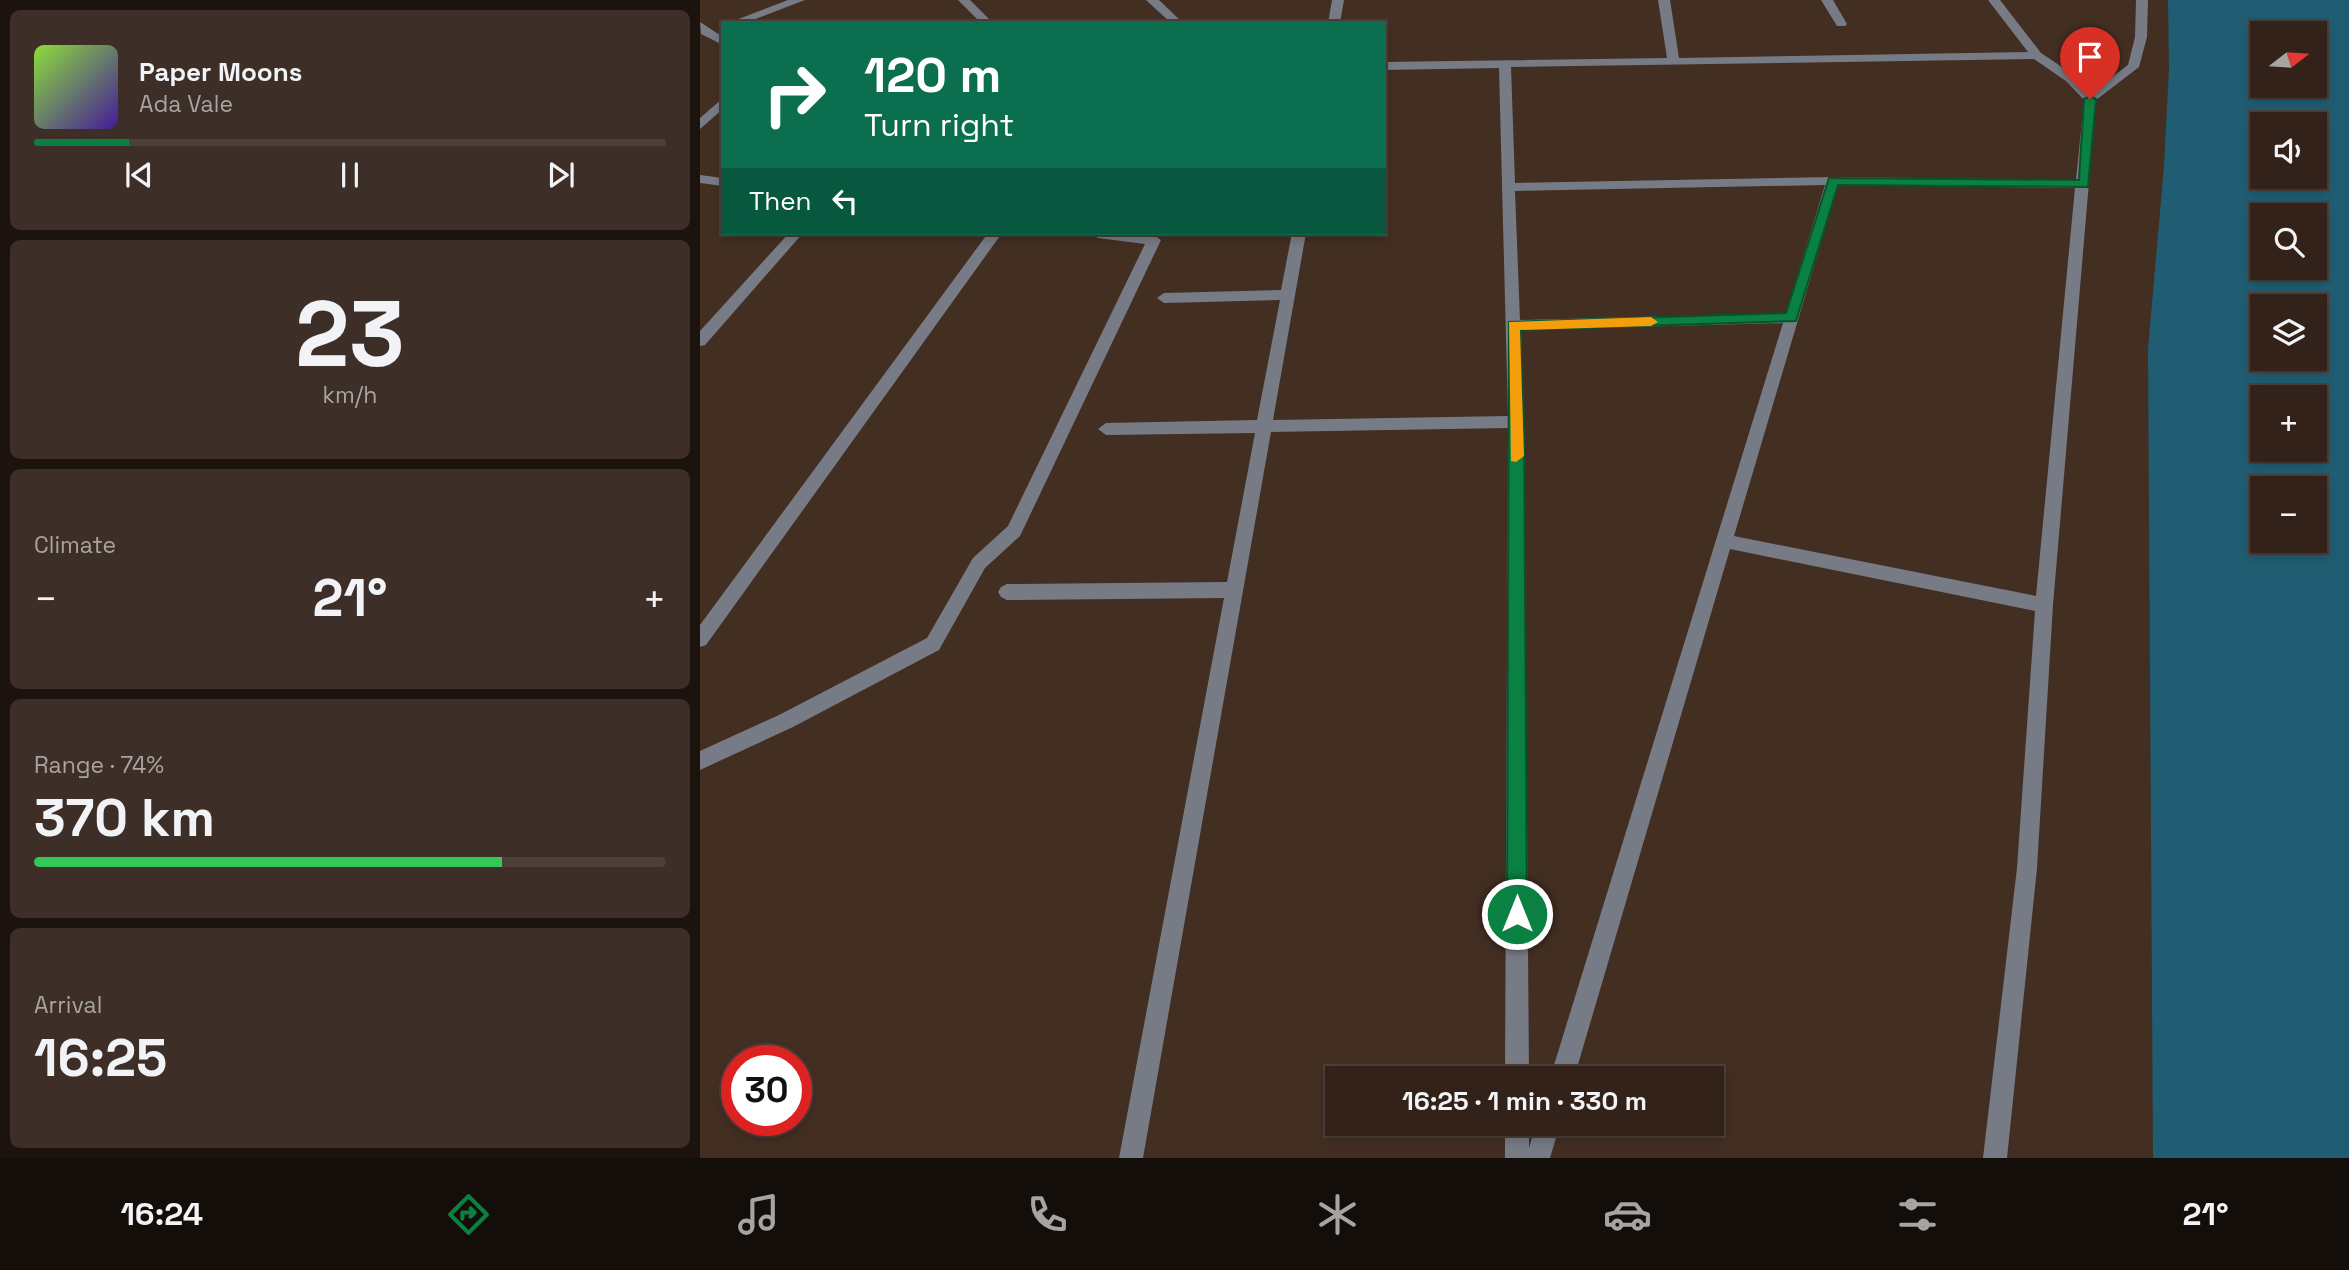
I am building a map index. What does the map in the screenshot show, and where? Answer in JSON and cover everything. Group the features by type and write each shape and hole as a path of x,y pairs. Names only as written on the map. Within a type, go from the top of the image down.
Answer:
{"street":[{"path":"739,21 799,0"},
{"path":"964,0 986,21"},
{"path":"1152,0 1176,21"},
{"path":"1334,21 1338,0"},
{"path":"1664,0 1673,60"},
{"path":"1827,0 1841,24"},
{"path":"1994,0 2037,55 2070,78 2090,99 2044,606 2026,868 1995,1158"},
{"path":"2090,99 2133,67 2141,37 2142,0"},
{"path":"703,29 721,26"},
{"path":"703,29 721,41"},
{"path":"1386,66 2037,55"},
{"path":"1505,64 1516,422 1517,1066"},
{"path":"700,125 721,104"},
{"path":"700,179 721,182"},
{"path":"1509,187 1833,181 2084,184"},
{"path":"1566,1066 1833,181"},
{"path":"700,341 794,235"},
{"path":"700,639 994,235"},
{"path":"700,761 786,721 933,644 979,563 1014,531 1154,240 1114,235"},
{"path":"1131,1158 1299,235"},
{"path":"1164,298 1289,295"},
{"path":"1513,326 1791,318"},
{"path":"1106,429 1516,422"},
{"path":"1724,541 2044,606"},
{"path":"1007,592 1235,590"},
{"path":"1517,1136 1517,1158"},
{"path":"1538,1158 1544,1136"}],"water":[{"path":"2168,0 2349,0 2349,1158 2153,1158 2148,349 2164,166 2169,69"}],"slow traffic":[{"path":"1516,456 1513,326 1651,322"}],"route":[{"path":"1517,914 1516,422 1513,326 1791,318 1833,181 2084,184 2090,99"}]}
